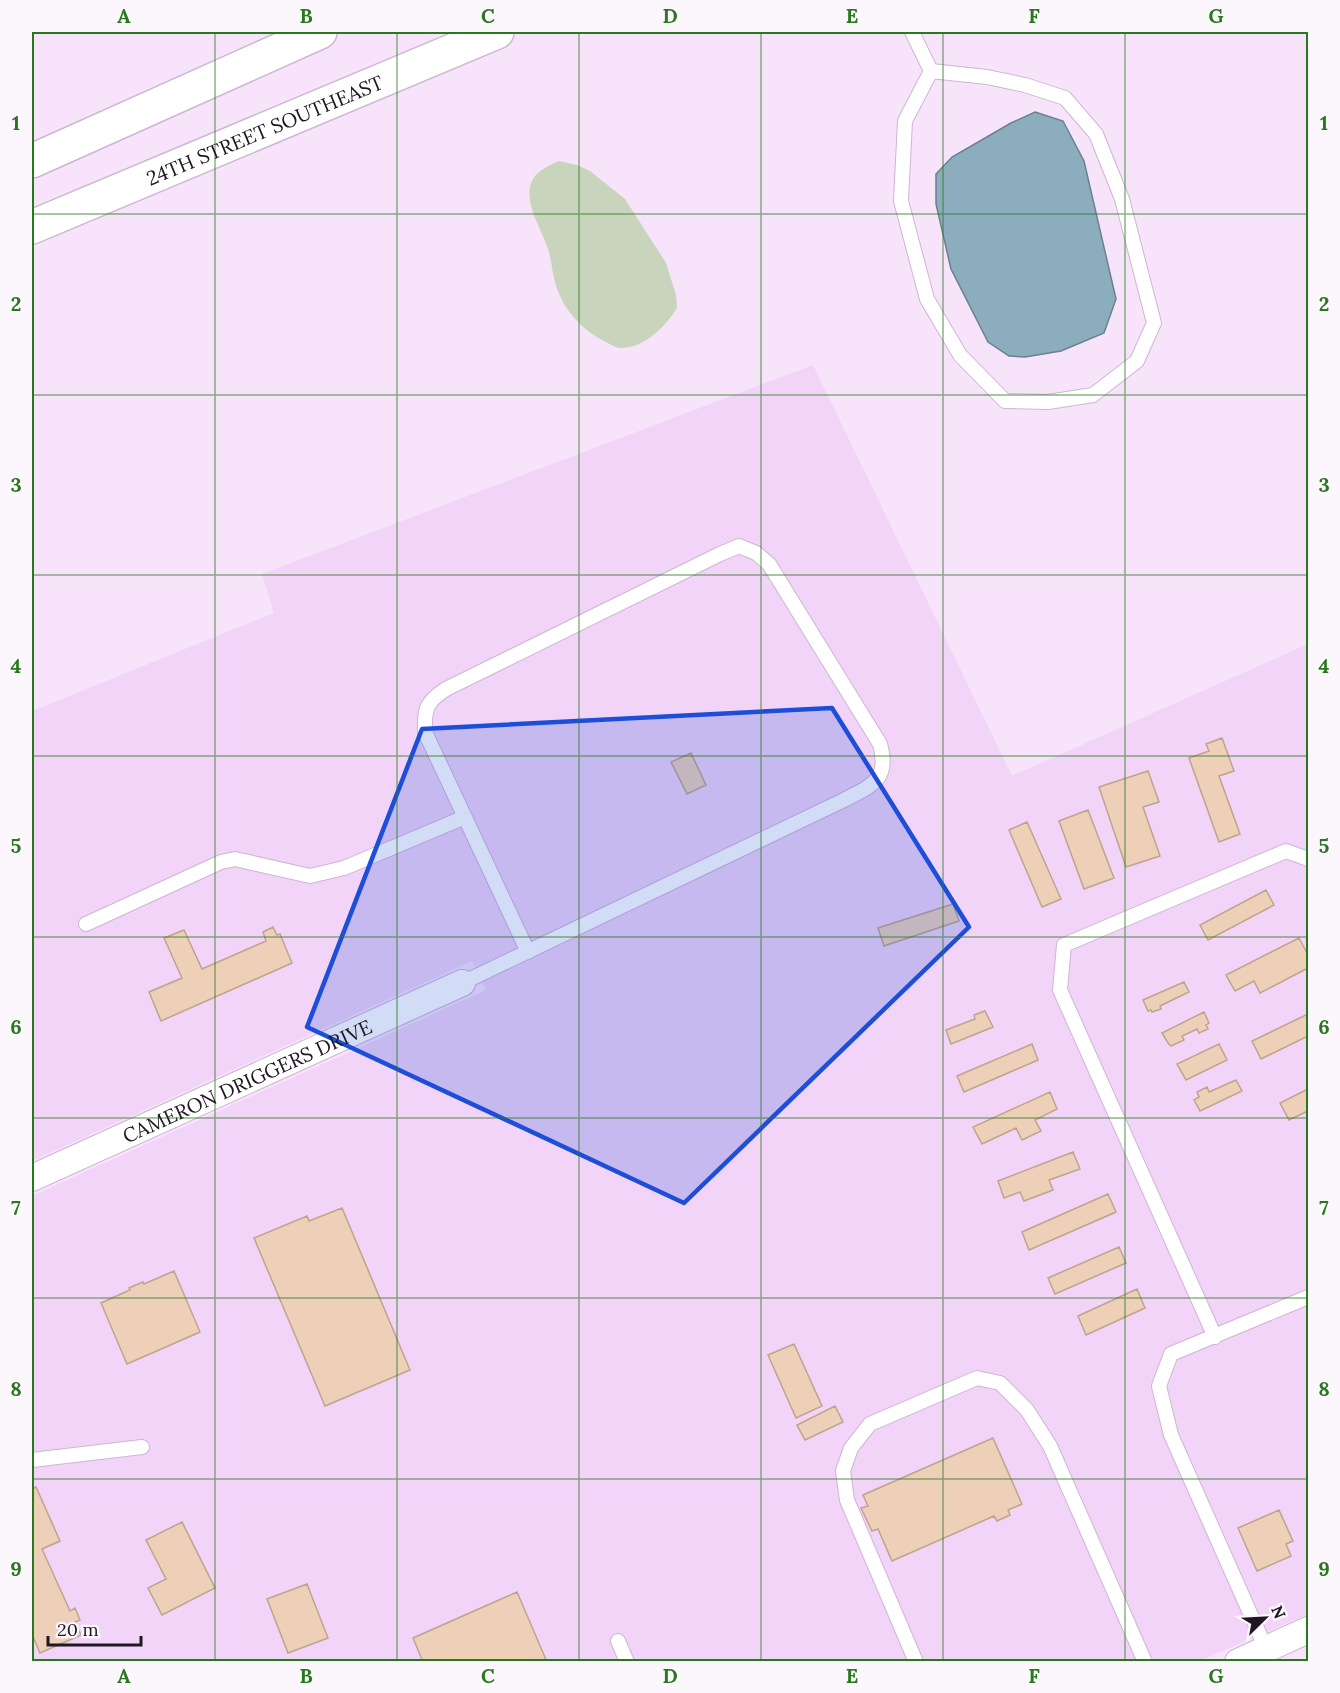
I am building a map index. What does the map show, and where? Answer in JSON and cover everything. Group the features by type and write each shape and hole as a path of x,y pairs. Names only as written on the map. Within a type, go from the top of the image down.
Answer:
{"street":[{"path":"32,161 320,32"},
{"name":"24TH STREET SOUTHEAST","path":"32,227 497,32"},
{"name":"CAMERON DRIGGERS DRIVE","path":"32,1178 462,983"},
{"path":"1238,1662 1308,1630"}],"lane":[{"path":"912,32 931,71"},
{"path":"931,71 987,77 1025,85 1065,98 1096,134 1122,199 1154,323 1137,361 1093,395 1048,402 1005,401 960,355 927,299 901,201 905,121 931,71"},
{"path":"462,983 528,952 872,785 881,775 883,758 879,744 769,564 756,553 739,546 720,554 430,699 425,716 425,732 528,952"},
{"path":"86,924 221,862 235,859 310,876 344,868 465,817"},
{"path":"1215,1337 1060,990 1064,945 1286,851 1308,859"},
{"path":"1266,1649 1171,1435 1159,1386 1172,1354 1308,1297"},
{"path":"916,1662 847,1500 843,1471 851,1448 870,1424 977,1378 1000,1383 1027,1410 1050,1446 1145,1662"},
{"path":"32,1460 142,1447"},
{"path":"618,1641 627,1662"}],"highlighted area":[{"path":"832,708 969,927 684,1203 307,1027 422,729"}],"shaded area":[{"path":"813,365 1012,776 1308,644 1308,1614 1197,1662 32,1661 32,1196 486,990 472,961 32,1161 32,711 274,613 262,574"}],"green space":[{"path":"559,161 590,171 625,199 666,263 676,295 677,308 653,336 637,345 619,348 589,332 575,319 559,294 548,249 529,196 535,176 544,168"}],"water":[{"path":"1035,112 1063,121 1084,161 1116,299 1104,333 1061,351 1025,357 1009,356 988,342 951,269 936,204 936,174 952,157"}],"building":[{"path":"1222,738 1234,771 1219,776 1240,834 1219,842 1189,758 1209,751 1206,744"},
{"path":"691,753 706,785 687,794 671,762"},
{"path":"1148,771 1159,802 1143,807 1160,856 1126,867 1099,787"},
{"path":"1088,810 1114,878 1084,889 1059,821"},
{"path":"1027,822 1061,899 1042,907 1009,830"},
{"path":"1266,890 1274,905 1208,940 1200,925"},
{"path":"953,904 959,921 884,946 878,928"},
{"path":"273,927 277,935 280,934 292,963 161,1021 149,992 182,978 164,938 184,930 202,969 266,941 263,932"},
{"path":"1299,938 1307,953 1308,968 1260,993 1254,981 1235,991 1226,975"},
{"path":"1184,982 1189,992 1160,1006 1161,1009 1148,1011 1143,1000"},
{"path":"985,1011 993,1027 951,1044 946,1030 975,1019 974,1015"},
{"path":"1204,1012 1209,1023 1206,1025 1208,1029 1199,1033 1197,1029 1182,1036 1184,1040 1171,1046 1168,1043 1162,1033"},
{"path":"1308,1014 1308,1036 1261,1059 1252,1041"},
{"path":"1032,1044 1038,1060 964,1092 957,1076"},
{"path":"1219,1044 1227,1060 1186,1080 1177,1064"},
{"path":"1236,1080 1242,1091 1200,1111 1194,1100 1199,1097 1197,1092 1207,1087 1209,1092"},
{"path":"1308,1089 1308,1111 1289,1120 1280,1103"},
{"path":"1050,1092 1057,1109 1035,1120 1041,1131 1022,1140 1016,1128 982,1144 973,1127"},
{"path":"1073,1152 1080,1169 1049,1180 1053,1190 1024,1201 1020,1192 1004,1198 998,1181"},
{"path":"1108,1194 1116,1212 1029,1250 1022,1232"},
{"path":"342,1208 410,1370 325,1406 254,1238 307,1216 309,1221"},
{"path":"1119,1247 1126,1263 1055,1294 1048,1278"},
{"path":"174,1271 200,1332 127,1364 101,1303 130,1290 129,1288"},
{"path":"1137,1289 1145,1308 1086,1335 1078,1316"},
{"path":"794,1344 822,1406 796,1418 768,1355"},
{"path":"835,1406 843,1422 805,1440 797,1425"},
{"path":"993,1438 1022,1504 1008,1510 1010,1515 997,1521 994,1516 892,1561 878,1529 872,1531 861,1508 868,1506 863,1495"},
{"path":"36,1487 60,1541 42,1549 70,1611 75,1608 80,1620 75,1622 81,1635 40,1653 32,1634 32,1489"},
{"path":"1279,1510 1293,1541 1286,1544 1291,1556 1257,1571 1238,1528"},
{"path":"182,1522 215,1588 162,1615 148,1588 166,1579 146,1540"},
{"path":"307,1584 328,1638 288,1653 267,1599"},
{"path":"517,1592 547,1662 423,1662 413,1638"}]}
